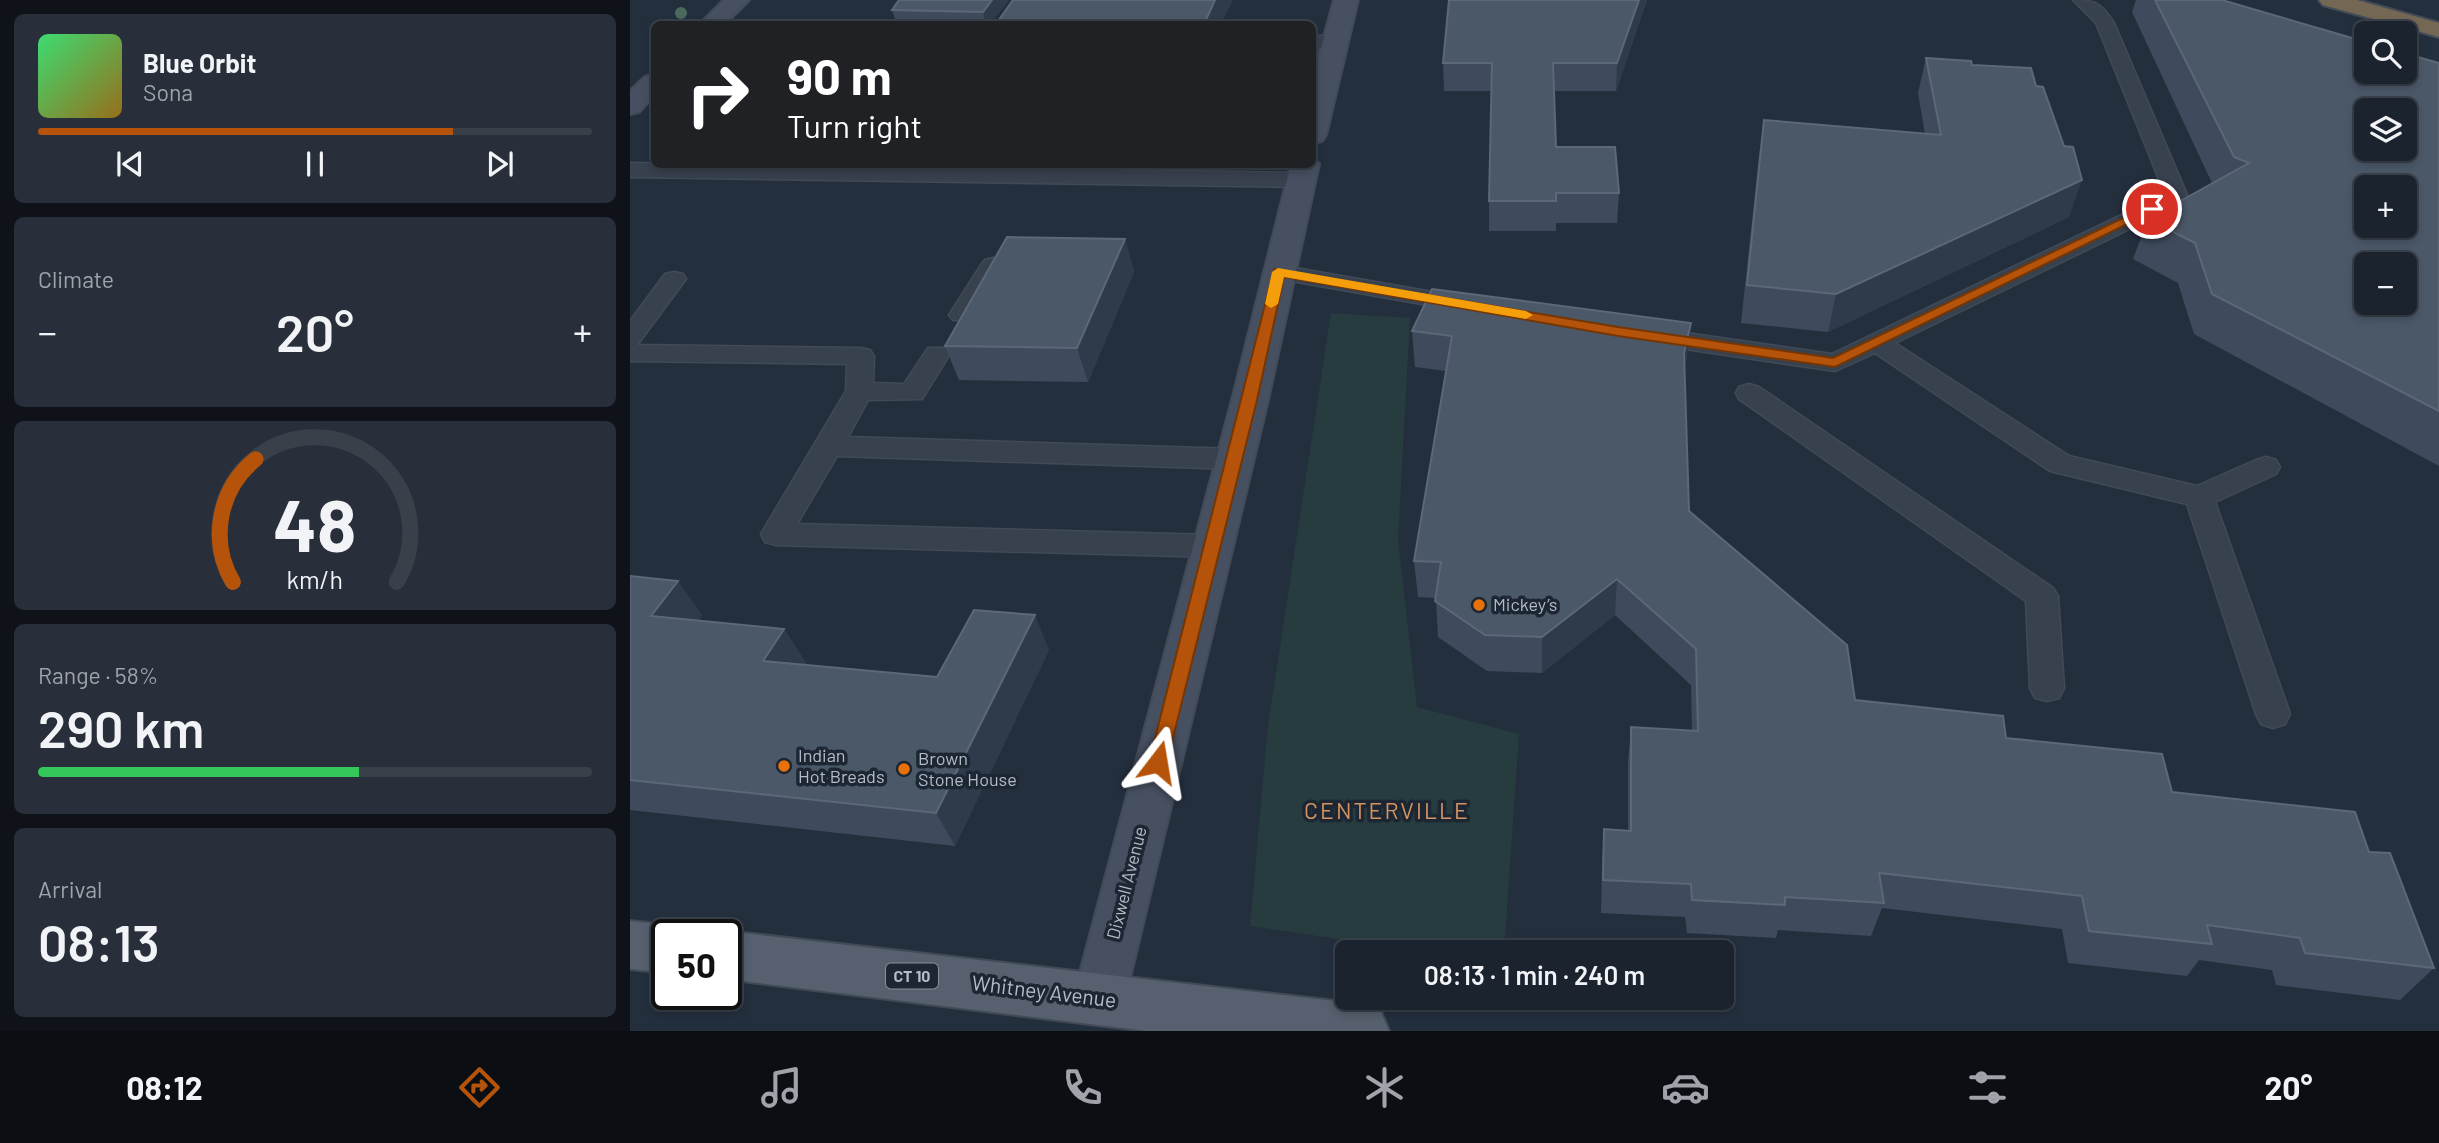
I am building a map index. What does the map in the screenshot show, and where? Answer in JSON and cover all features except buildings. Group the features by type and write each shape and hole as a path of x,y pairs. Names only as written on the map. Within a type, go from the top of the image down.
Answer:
{"highway":[{"path":"2331,0 2439,30"},
{"path":"2405,0 2439,9"}],"main road":[{"path":"715,21 737,0"},
{"path":"1316,105 1324,42 1346,0"},
{"path":"630,106 651,85"},
{"name":"Dixwell Avenue","path":"1095,1015 1236,458 1303,172"},
{"path":"630,945 651,947"},
{"name":"Whitney Avenue","path":"742,959 1095,1015 1362,1031"}],"lane":[{"path":"1629,333 1835,363 2177,197 2170,174 2105,23 2098,12 2082,0"},
{"path":"630,170 1303,172"},
{"path":"962,314 1004,247"},
{"path":"1278,272 1497,310"},
{"path":"630,339 674,279"},
{"path":"1875,342 2060,464 2199,497 2266,467"},
{"path":"630,353 861,356 859,391 776,534 1213,546"},
{"path":"859,391 912,393 937,354"},
{"path":"1749,393 2042,596 2046,688"},
{"path":"829,446 1236,458"},
{"path":"2199,497 2273,714"}],"green space":[{"path":"1331,313 1410,318 1398,540 1417,707 1519,734 1505,940 1346,940 1250,926 1268,725"}],"slow traffic":[{"path":"1271,304 1278,272 1526,315"}],"place":[{"name":"Mickey’s","path":"1479,605"},
{"name":"Indian Hot Breads","path":"784,766"},
{"name":"Brown Stone House","path":"904,769"}],"district":[{"name":"CENTERVILLE","path":"1387,811"}],"route":[{"path":"1158,762 1250,400 1278,272 1618,331 1835,363 1980,289 2152,209"}]}
